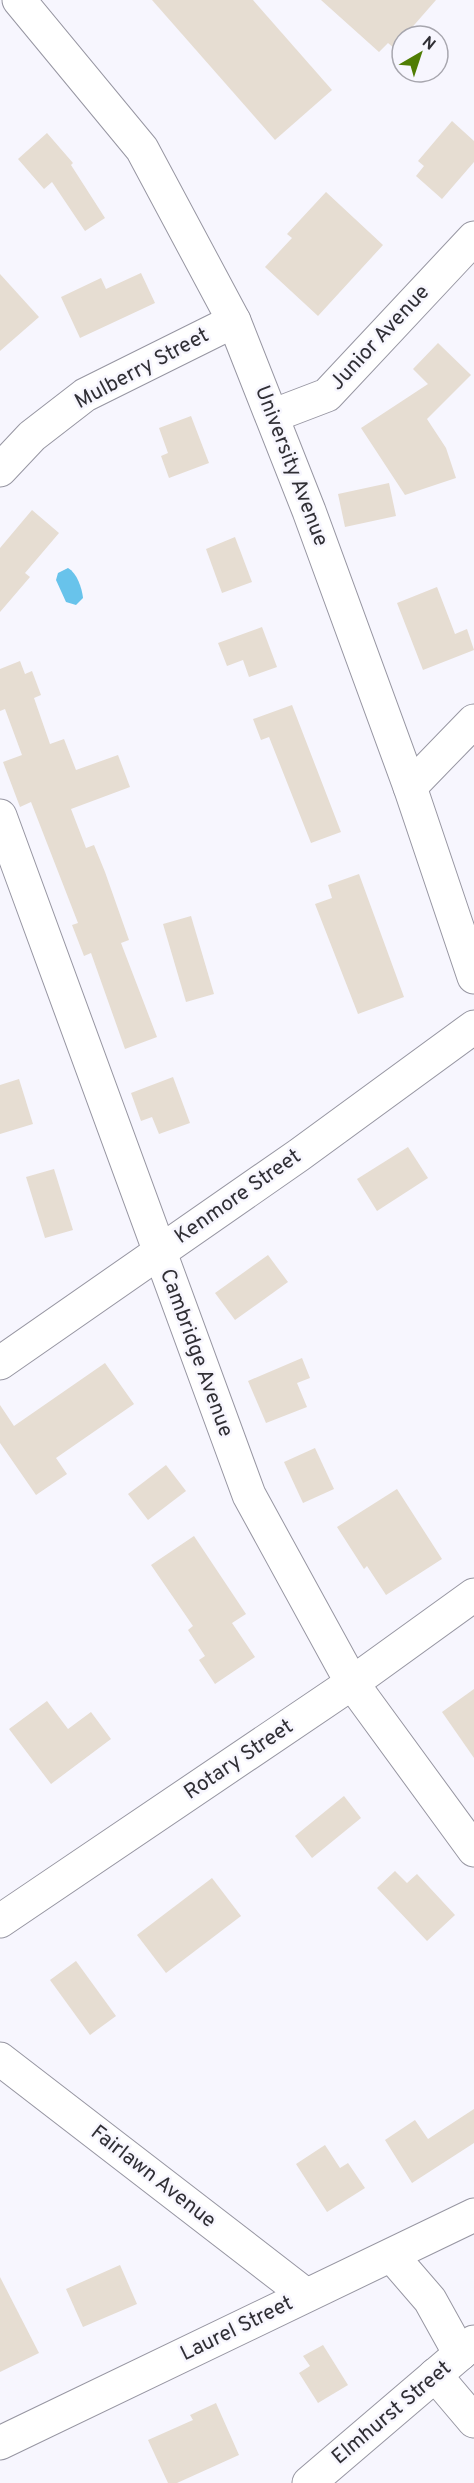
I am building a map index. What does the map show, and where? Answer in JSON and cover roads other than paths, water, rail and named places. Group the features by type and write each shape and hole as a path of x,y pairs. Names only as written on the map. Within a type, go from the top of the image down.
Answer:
{"street":[{"name":"University Avenue","path":"20,0 142,149 234,321 272,416 410,787 474,977"},
{"name":"Junior Avenue","path":"272,416 327,396 474,238"},
{"name":"Mulberry Street","path":"0,470 32,436 85,395 234,321"},
{"path":"410,787 474,721"},
{"name":"Cambridge Avenue","path":"0,816 249,1495 352,1683 474,1850"},
{"name":"Kenmore Street","path":"0,1363 299,1155 474,1027"},
{"name":"Rotary Street","path":"0,1920 352,1683 474,1595"},
{"name":"Fairlawn Avenue","path":"0,2059 306,2295"},
{"name":"Laurel Street","path":"0,2443 474,2215"},
{"path":"392,2256 467,2348"},
{"name":"Elmhurst Street","path":"309,2483 467,2348"},
{"path":"435,2375 474,2421"}],"water":[{"path":"68,568 80,585 83,598 76,605 66,602 56,580 58,573"}]}
